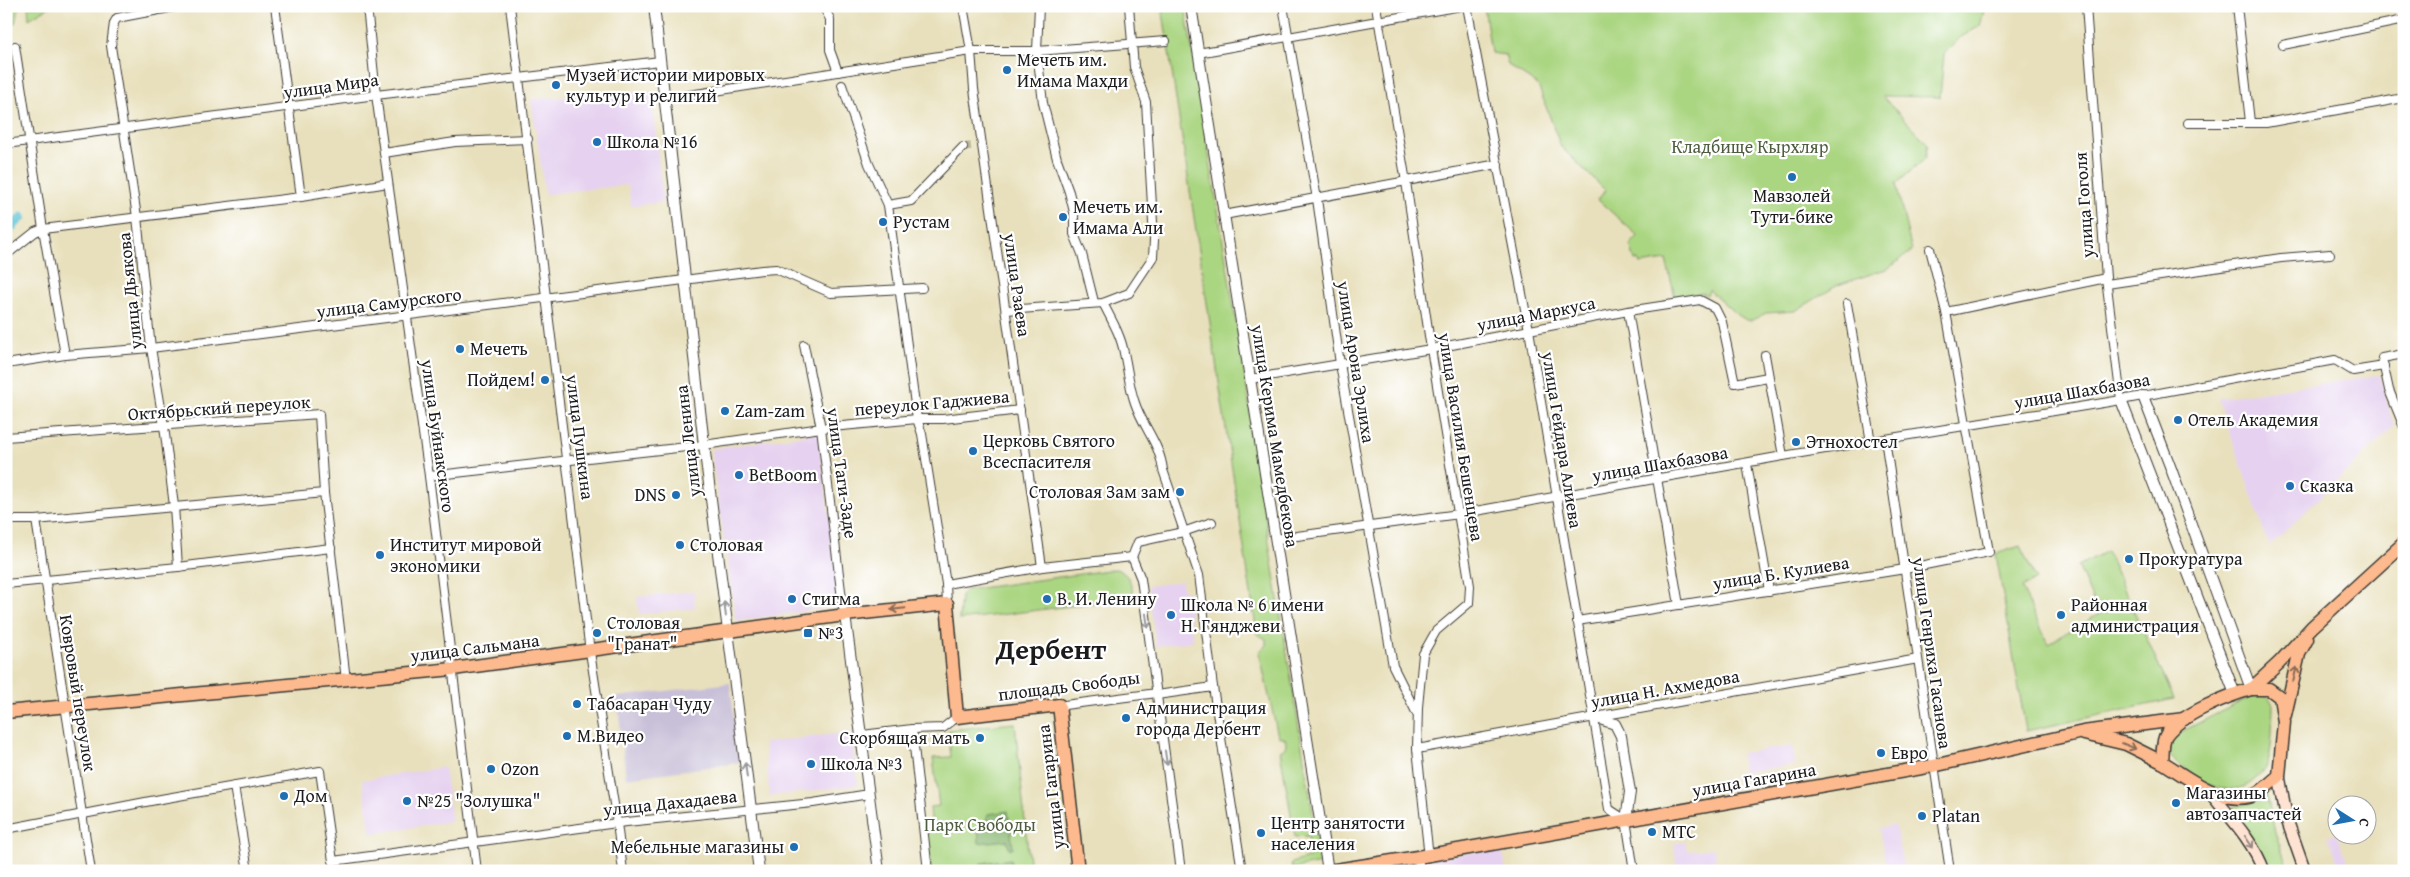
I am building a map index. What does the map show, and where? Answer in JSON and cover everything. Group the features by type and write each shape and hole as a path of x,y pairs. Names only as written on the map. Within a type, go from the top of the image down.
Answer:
{"main road":[{"path":"2251,689 2280,663 2312,627 2403,545"},
{"path":"947,604 956,718"},
{"name":"улица Сальмана","path":"6,712 453,669 728,633 844,611 947,604"},
{"path":"2305,871 2287,820 2279,776 2284,722 2299,654 2312,627"},
{"path":"2279,776 2258,793 2242,797 2223,795 2208,790 2162,762 2165,736 2184,718 2235,694 2251,689 2270,689 2280,696 2284,722"},
{"path":"1058,706 1077,871"},
{"name":"площадь Свободы","path":"956,718 1058,706"},
{"name":"улица Гагарина","path":"1933,767 2080,732 2184,718"},
{"name":"улица Гагарина","path":"1342,871 1423,860 1626,821 1933,767 2082,734 2126,744 2162,762"},
{"path":"2208,790 2240,828 2259,857 2264,871"},
{"name":"улица Гагарина","path":"1328,871 1423,860"}],"street":[{"name":"улица Дьякова","path":"178,568 174,506 164,426 151,348 137,216 111,46 114,23 123,15 180,6"},
{"path":"275,6 301,197"},
{"name":"улица Буйнакского","path":"367,6 376,95 429,476 478,871"},
{"name":"улица Пушкина","path":"510,6 568,460 590,652 617,823 622,871"},
{"name":"улица Ленина","path":"654,6 704,445 758,871"},
{"path":"823,6 830,19 830,50 838,72"},
{"name":"улица Рзаева","path":"963,6 971,51 974,89 1042,568"},
{"path":"1039,6 1037,51 1043,102 1057,159 1070,192 1074,212 1074,234 1082,254 1094,302"},
{"path":"1006,310 1094,302 1104,303 1129,293 1153,257 1154,240 1146,102 1134,67 1129,6"},
{"name":"улица Керима Мамедбекова","path":"1191,6 1328,871"},
{"name":"улица Арона Эрлиха","path":"1283,6 1317,199 1340,364 1367,527 1393,666 1418,716"},
{"name":"улица Василия Бешенцева","path":"1376,6 1470,586 1468,603 1436,631 1423,654 1417,749 1423,860"},
{"path":"1198,53 1461,6"},
{"name":"улица Гейдара Алиева","path":"1468,6 1529,330 1609,810 1626,821"},
{"name":"улица Гоголя","path":"2086,6 2106,281 2121,400"},
{"path":"2237,6 2250,122"},
{"path":"2283,45 2404,20"},
{"path":"664,99 971,51 1037,51 1166,41"},
{"path":"15,46 43,229 65,355"},
{"name":"улица Мира","path":"6,144 30,139 124,129 376,95 660,61"},
{"path":"842,85 869,164 888,205 917,419 922,434 946,584 947,604"},
{"path":"2188,123 2266,123 2404,98"},
{"path":"384,153 454,142 528,139"},
{"path":"972,146 982,145"},
{"path":"888,205 911,201 963,147"},
{"path":"1224,215 1498,164"},
{"path":"6,255 34,232 43,229 301,197 388,183"},
{"path":"1930,249 1946,312 1965,426"},
{"path":"1946,312 2106,281 2281,258 2330,254"},
{"name":"улица Самурского","path":"6,364 65,355 151,348 776,269 831,293 901,290"},
{"path":"901,290 922,288"},
{"name":"улица Маркуса","path":"1250,379 1431,349 1628,311 1700,300 1715,308 1722,322 1735,383 1768,377"},
{"path":"1104,303 1124,352 1127,377 1135,404 1161,455 1163,470 1182,532 1199,575 1213,687 1242,871"},
{"path":"1847,304 1871,442"},
{"path":"1628,311 1679,605"},
{"name":"улица Таги-Заде","path":"804,344 820,428 879,871"},
{"name":"улица Шахбазова","path":"1275,539 1459,514 1747,464 1783,456 2121,400 2335,360 2353,371 2404,354"},
{"path":"1765,355 1783,456"},
{"path":"2383,362 2389,390 2404,427"},
{"path":"2143,396 2251,689"},
{"path":"2121,400 2235,694"},
{"name":"переулок Гаджиева","path":"429,476 704,445 820,428 917,419 943,419 1020,410"},
{"name":"Октябрьский переулок","path":"6,437 319,414 324,493 346,680"},
{"name":"улица Б. Кулиева","path":"1577,621 1905,569 1989,552 1965,426"},
{"name":"улица Генриха Гасанова","path":"1884,439 1950,871"},
{"path":"1747,464 1769,591"},
{"path":"6,520 36,520 324,493"},
{"name":"Ковровый переулок","path":"36,520 91,871"},
{"path":"946,584 1042,568 1132,557 1133,549 1138,542 1182,532 1212,522"},
{"path":"6,584 178,568 331,548"},
{"name":"площадь Свободы","path":"1058,706 1157,694 1140,579 1132,557"},
{"name":"улица Н. Ахмедова","path":"1417,749 1918,659"},
{"path":"1181,871 1157,694 1213,687"},
{"path":"1594,717 1615,724 1621,736 1630,792 1626,821 1634,871"},
{"path":"862,735 912,729 943,728 956,718"},
{"path":"912,729 928,871"},
{"name":"улица Дахадаева","path":"234,786 320,771 333,861 474,844 617,823 813,803 869,794"},
{"path":"6,829 234,786 248,871"}],"shaded area":[{"name":"Школа №16","path":"651,92 663,202 631,206 628,185 545,194 531,99"},
{"name":"Сказка","path":"2379,375 2394,426 2269,547 2218,398"},
{"path":"818,433 841,606 736,621 711,449"},
{"name":"Школа № 6 имени Н. Гянджеви","path":"1182,581 1183,591 1187,591 1193,641 1156,646 1148,586"},
{"path":"694,591 695,608 639,614 637,597"},
{"path":"730,683 739,763 626,778 617,697"},
{"name":"Школа №3","path":"851,732 858,785 770,796 764,743"},
{"path":"1793,746 1795,765 1743,772 1741,753"},
{"name":"№25 \"Золушка\"","path":"444,767 452,821 371,834 362,780"},
{"path":"1895,825 1904,871 1887,871 1879,828"},
{"path":"1685,842 1687,851 1714,848 1717,868 1677,871 1674,843"},
{"path":"2331,844 2340,844 2351,871 2341,871"},
{"path":"1502,848 1506,871 1379,871 1379,867"}],"green space":[{"path":"6,6 19,6 15,23 6,24"},
{"path":"28,6 51,6 29,19"},
{"path":"1162,6 1185,6 1321,863 1292,869 1291,863 1311,857 1308,836 1295,837 1280,751 1285,748 1286,740 1278,736 1259,652 1266,645 1266,639 1257,634"},
{"name":"Кладбище Кырхляр","path":"1484,6 1985,6 1980,26 1961,37 1944,54 1940,97 1882,96 1928,144 1925,159 1896,184 1912,251 1889,268 1838,285 1795,311 1766,313 1752,320 1746,320 1709,290 1707,295 1702,293 1675,297 1666,260 1640,264 1638,260 1635,260 1630,245 1638,236 1598,200 1605,190 1561,147 1538,85 1508,65 1505,55 1491,53"},
{"path":"2020,546 2036,579 2022,588 2048,644 2099,614 2078,566 2107,551 2174,699 2026,731 1996,554"},
{"path":"1116,569 1127,577 1131,584 1134,598 959,620 961,595 966,590"},
{"path":"2256,694 2267,697 2273,705 2270,755 2264,770 2254,780 2243,787 2232,789 2220,788 2197,778 2168,754 2168,741 2171,737"},
{"name":"Парк Свободы","path":"1015,723 1030,871 931,871 925,833 932,832 930,807 939,806 933,758 951,757 948,730"},
{"path":"2266,792 2275,832 2288,868 2283,871 2270,871 2263,855 2231,807 2251,802"},
{"path":"1008,811 1013,848 1009,849 1007,840 979,843 978,828 985,823 988,814"},
{"path":"1011,859 1012,871 982,871 981,863"}],"waterway":[{"path":"6,233 22,217"}],"tunnel":[{"path":"963,147 972,146"}],"place":[{"name":"Мечеть им. Имама Махди","path":"1007,70"},
{"name":"Музей истории мировых культур и религий","path":"556,85"},
{"name":"Школа №16","path":"597,142"},
{"name":"Мавзолей Тути-бике","path":"1792,177"},
{"name":"Мечеть им. Имама Али","path":"1063,217"},
{"name":"Рустам","path":"883,222"},
{"name":"Мечеть","path":"460,349"},
{"name":"Пойдем!","path":"545,380"},
{"name":"Zam-zam","path":"725,411"},
{"name":"Отель Академия","path":"2178,420"},
{"name":"Этнохостел","path":"1796,442"},
{"name":"Церковь Святого Всеспасителя","path":"973,451"},
{"name":"BetBoom","path":"739,475"},
{"name":"Сказка","path":"2290,486"},
{"name":"Столовая Зам зам","path":"1180,492"},
{"name":"DNS","path":"676,495"},
{"name":"Столовая","path":"680,545"},
{"name":"Институт мировой экономики","path":"380,555"},
{"name":"Прокуратура","path":"2129,559"},
{"name":"Стигма","path":"792,599"},
{"name":"В. И. Ленину","path":"1047,599"},
{"name":"Школа № 6 имени Н. Гянджеви","path":"1171,615"},
{"name":"Районная администрация","path":"2061,615"},
{"name":"Столовая \"Гранат\"","path":"597,633"},
{"name":"№3","path":"808,633"},
{"name":"Табасаран Чуду","path":"577,704"},
{"name":"Администрация города Дербент","path":"1126,718"},
{"name":"М.Видео","path":"567,736"},
{"name":"Скорбящая мать","path":"980,738"},
{"name":"Евро","path":"1881,753"},
{"name":"Школа №3","path":"811,764"},
{"name":"Ozon","path":"491,769"},
{"name":"Дом","path":"284,796"},
{"name":"№25 \"Золушка\"","path":"407,801"},
{"name":"Магазины автозапчастей","path":"2176,803"},
{"name":"Platan","path":"1922,816"},
{"name":"МТС","path":"1652,832"},
{"name":"Центр занятости населения","path":"1261,833"},
{"name":"Мебельные магазины","path":"794,847"}],"district":[{"name":"Дербент","path":"1051,649"}]}
